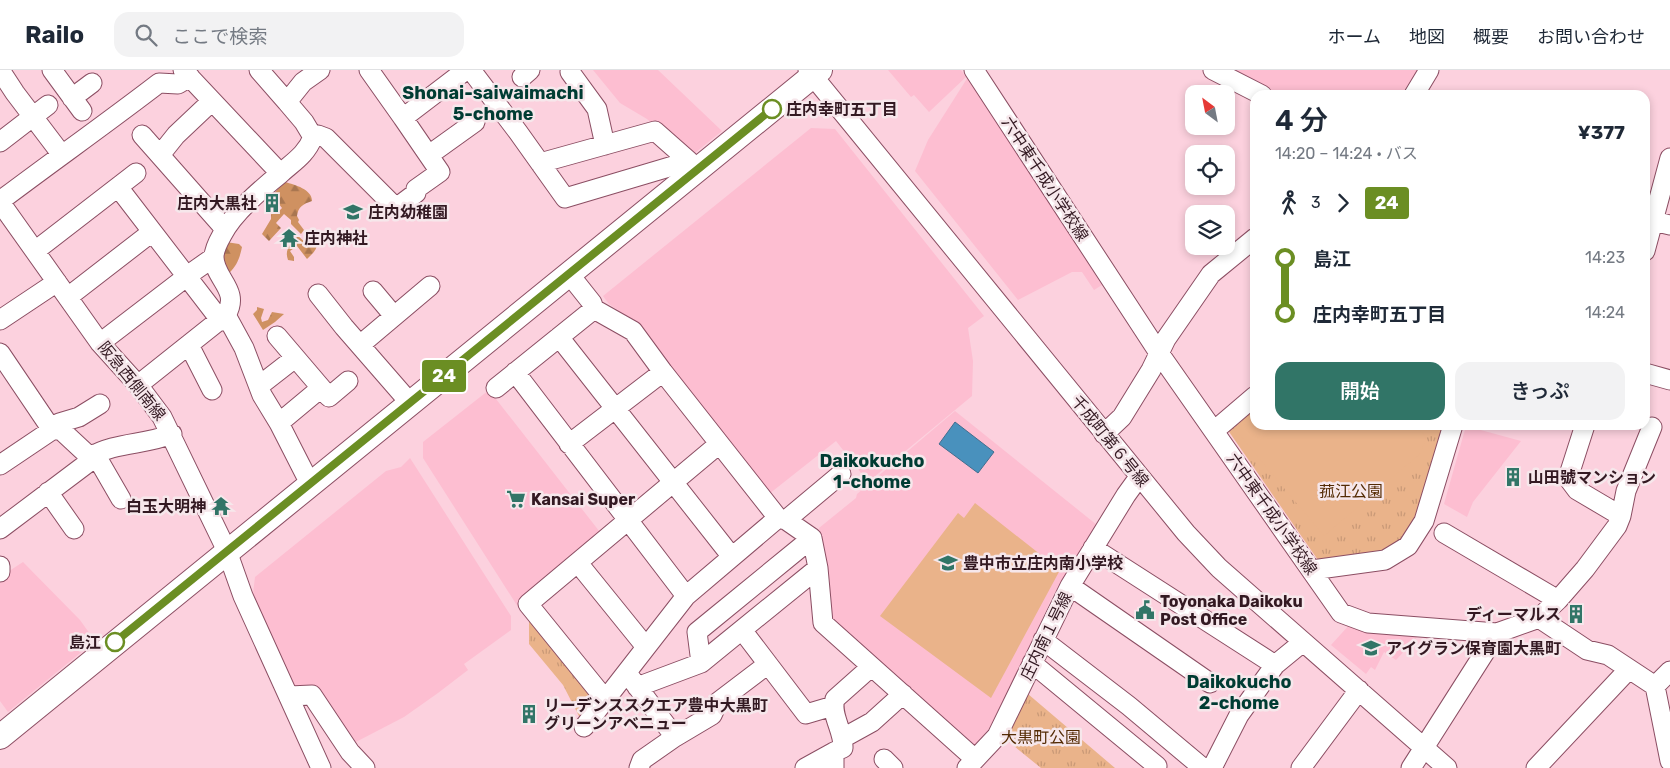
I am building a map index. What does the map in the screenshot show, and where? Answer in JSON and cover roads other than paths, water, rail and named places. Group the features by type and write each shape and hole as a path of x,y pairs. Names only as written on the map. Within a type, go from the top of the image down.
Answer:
{"main road":[{"path":"0,737 410,404 814,72"}],"street":[{"path":"0,70 62,155"},
{"path":"52,70 77,104 92,82"},
{"path":"259,70 304,122 313,137"},
{"path":"287,102 303,82 320,70"},
{"path":"138,385 224,318 231,303 230,295 217,269 214,257 219,240 236,214 280,173 299,160 313,137 318,135 326,138 396,208 416,193 416,189 440,172 369,70"},
{"path":"403,118 466,70"},
{"path":"471,70 565,198 676,165 692,173"},
{"name":"六中東千成小学校線","path":"974,70 1159,353 1341,614 1368,623 1497,633 1539,618"},
{"path":"1213,70 1252,90"},
{"path":"1417,90 1429,70"},
{"path":"570,72 597,110 605,145"},
{"name":"千成町第６号線","path":"814,72 1104,434 1186,533 1220,568 1447,768"},
{"path":"0,202 62,155 102,128 159,82 178,84 186,73 280,173"},
{"path":"160,156 176,135 212,101"},
{"path":"0,142 48,106"},
{"path":"429,155 475,122"},
{"path":"540,163 655,131 689,161 692,173"},
{"path":"142,135 225,229"},
{"path":"1650,238 1656,222 1670,158"},
{"path":"35,251 136,173"},
{"path":"118,187 187,276 224,318 244,348 259,386 311,484"},
{"name":"阪急西側南線","path":"0,202 100,343 154,405 172,434 227,551 243,596 321,768"},
{"path":"0,320 62,289 152,232"},
{"path":"1104,434 1122,417 1151,370 1166,339 1211,274 1250,242"},
{"path":"100,343 214,257"},
{"path":"569,274 594,308 632,331 719,444 782,519 812,538 818,568 823,623 903,694 971,764"},
{"path":"360,346 430,286"},
{"path":"373,291 394,316"},
{"path":"318,294 410,404"},
{"path":"496,388 594,308"},
{"path":"277,336 328,397 348,381"},
{"path":"559,337 732,557"},
{"path":"189,345 212,390"},
{"path":"0,353 52,430"},
{"path":"259,386 296,358"},
{"path":"515,372 686,596"},
{"path":"569,444 663,372"},
{"path":"1650,374 1670,380"},
{"path":"279,424 321,388"},
{"path":"1214,431 1250,400"},
{"path":"0,465 52,430 59,423 78,417 100,404"},
{"path":"1652,427 1626,491 1617,526 1585,569 1558,600 1539,618 1587,650 1608,655 1655,686 1670,761"},
{"path":"52,430 61,430 92,455 121,500"},
{"path":"1312,570 1384,560 1408,546 1424,521 1451,430"},
{"path":"1583,430 1568,478 1577,490 1621,516"},
{"path":"92,455 110,448 158,440 172,434"},
{"path":"605,699 528,604 719,444"},
{"path":"0,529 90,462 92,455"},
{"path":"632,679 646,647 686,596 732,557 841,474"},
{"name":"庄内南１号線","path":"971,764 997,736 1070,586 1139,477"},
{"path":"48,492 74,529"},
{"path":"1444,533 1558,600"},
{"path":"701,663 697,632 812,538"},
{"path":"1093,548 1274,665"},
{"path":"578,563 646,647"},
{"path":"0,566 0,572"},
{"path":"584,727 605,699 632,679 701,663 818,568"},
{"path":"1070,586 1210,683"},
{"path":"742,630 806,714 832,706"},
{"path":"1411,768 1497,633"},
{"path":"1043,640 1129,706 1203,768"},
{"path":"1212,768 1239,715 1274,665 1304,642"},
{"path":"1032,663 1157,766"},
{"path":"639,768 642,760 675,737 712,715 718,702 768,664"},
{"path":"837,753 832,706 835,699 871,666"},
{"path":"1536,768 1629,670"},
{"path":"1655,686 1670,671"},
{"path":"632,679 675,737"},
{"path":"1301,768 1359,690"},
{"path":"805,768 837,753 903,694"},
{"path":"289,696 312,695 350,752 364,768"}],"water":[{"path":"955,422 994,452 978,473 939,444"}],"place":[{"name":"庄内幸町五丁目","path":"772,109"},
{"name":"庄内大黒社","path":"272,203"},
{"name":"庄内幼稚園","path":"353,212"},
{"name":"庄内神社","path":"289,238"},
{"name":"山田號マンション","path":"1513,477"},
{"name":"Kansai Super","path":"516,499"},
{"name":"白玉大明神","path":"221,506"},
{"name":"豊中市立庄内南小学校","path":"948,563"},
{"name":"Toyonaka Daikoku Post Office","path":"1145,610"},
{"name":"ディーマルス","path":"1576,614"},
{"name":"島江","path":"115,642"},
{"name":"アイグラン保育園大黒町","path":"1371,648"},
{"name":"リーデンススクエア豊中大黒町 グリーンアベニュー","path":"529,714"}],"district":[{"name":"Shonai-saiwaimachi 5-chome","path":"493,103"},
{"name":"Daikokucho 1-chome","path":"872,471"},
{"name":"Daikokucho 2-chome","path":"1239,692"}],"park label":[{"name":"菰江公園","path":"1351,491"},
{"name":"大黒町公園","path":"1041,737"}]}
